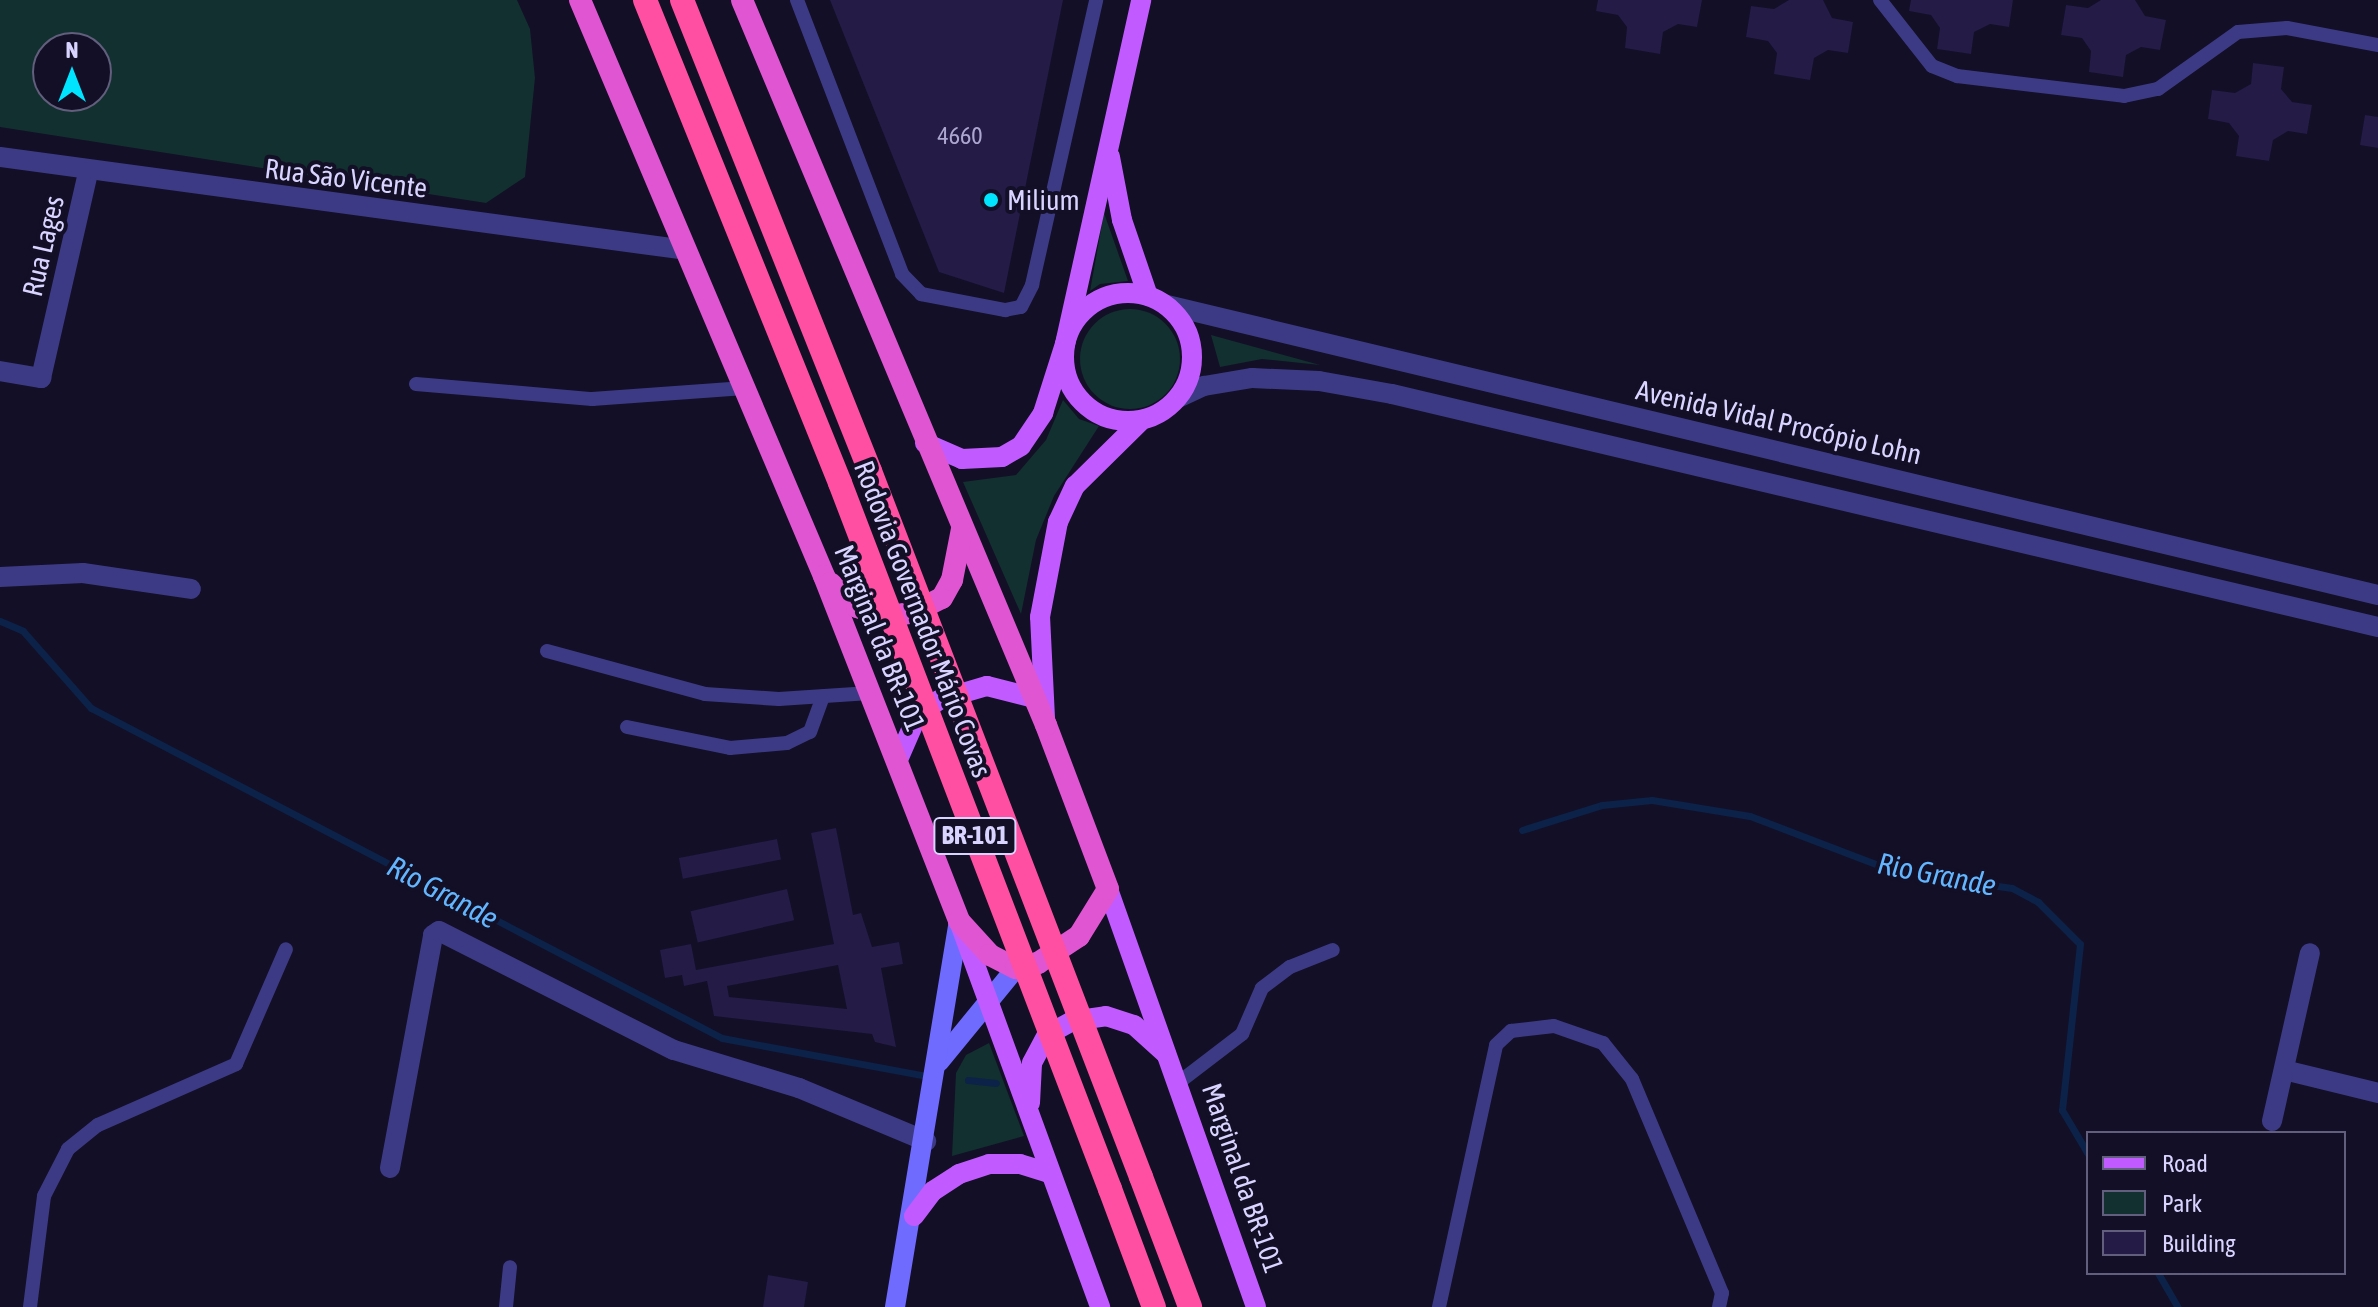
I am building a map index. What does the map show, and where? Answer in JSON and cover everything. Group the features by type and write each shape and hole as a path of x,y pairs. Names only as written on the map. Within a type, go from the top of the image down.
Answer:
{"highway":[{"name":"Marginal da BR-101","path":"580,0 824,576 959,921"},
{"name":"Rodovia Governador Mário Covas","path":"645,0 840,483 1154,1307"},
{"name":"Rodovia Governador Mário Covas","path":"682,0 870,471 1190,1307"},
{"name":"Marginal da BR-101","path":"742,0 925,443 1046,725 1108,889"},
{"path":"824,576 857,607 884,617 914,612 942,598 952,580 962,529"},
{"path":"959,921 990,955 1016,968 1057,954 1079,936 1108,889"}],"main road":[{"path":"925,443 962,459 984,460 1021,446 1043,413 1065,344 1141,0"},
{"path":"1108,145 1122,220 1148,296"},
{"path":"1046,725 1040,617 1058,522 1075,486 1142,420 1178,398 1191,370 1190,339 1167,305 1148,296 1126,292 1086,307 1065,344 1067,376 1082,403 1121,421 1142,420"},
{"path":"897,762 917,716 939,700 987,686 1034,698"},
{"name":"Marginal da BR-101","path":"1108,889 1256,1307"},
{"path":"895,1307 914,1216 959,921"},
{"name":"Marginal da BR-101","path":"959,921 1100,1307"},
{"path":"937,1065 1016,968"},
{"path":"1032,1122 1032,1063 1047,1035 1072,1021 1106,1016 1134,1025 1169,1057"},
{"path":"914,1216 946,1183 989,1164 1020,1164 1050,1173"}],"street":[{"name":"Rua São Vicente","path":"0,157 88,172 686,250"},
{"name":"Rua Lages","path":"0,371 41,378 88,172"},
{"name":"Avenida Vidal Procópio Lohn","path":"1167,305 2378,595"},
{"path":"1178,398 1204,386 1252,378 1319,381 1392,394 2378,627"},
{"path":"0,577 83,573 191,589"},
{"path":"2341,619 2349,588"},
{"path":"390,1168 433,935 439,931 674,1050 799,1088 926,1141"},
{"path":"2272,1121 2310,953"},
{"path":"2284,1070 2378,1093"}],"lane":[{"path":"797,0 902,274 921,294 1005,310 1021,307 1032,285 1096,0"},
{"path":"1880,0 1932,66 1957,76 2124,96 2158,89 2238,32 2287,28 2378,45"},
{"path":"416,384 592,399 745,388"},
{"path":"547,651 705,694 823,696 870,693"},
{"path":"627,727 730,748 787,743 810,732 823,696"},
{"path":"30,1307 44,1196 68,1149 98,1125 236,1064 286,949"},
{"path":"1178,1083 1242,1034 1262,988 1290,967 1333,950"},
{"path":"1439,1307 1496,1045 1511,1031 1554,1026 1603,1043 1632,1079 1722,1293 1719,1307"},
{"path":"506,1307 510,1267"}],"green space":[{"path":"0,0 517,0 530,29 535,78 525,177 486,203 0,127"},
{"path":"1104,213 1128,281 1100,284 1090,291"},
{"path":"1130,309 1158,317 1172,331 1180,359 1172,387 1158,401 1130,409 1102,401 1088,387 1080,359 1088,331 1102,317"},
{"path":"1211,335 1320,365 1262,359 1220,367"},
{"path":"1063,400 1079,419 1099,426 1054,496 1036,540 1021,614 963,482 1016,475 1046,440"},
{"path":"989,1043 1024,1136 952,1156 956,1073 966,1055"}],"building":[{"path":"830,0 1063,0 1004,293 939,272"},
{"path":"1598,0 1702,0 1697,27 1678,24 1663,32 1660,54 1625,48 1627,27 1618,15 1596,11"},
{"path":"1789,0 1823,0 1832,18 1853,22 1848,53 1828,50 1814,58 1810,80 1774,74 1777,53 1768,41 1746,37 1751,6 1774,9"},
{"path":"1911,0 2013,0 2009,27 1990,24 1974,32 1971,54 1937,49 1940,28 1931,15 1909,11"},
{"path":"2101,0 2135,0 2145,16 2166,20 2160,50 2141,47 2126,55 2123,77 2089,72 2091,51 2082,38 2061,35 2066,5 2088,8"},
{"path":"2253,63 2284,67 2281,89 2292,102 2312,105 2307,134 2288,131 2273,140 2269,161 2236,156 2239,136 2229,123 2208,119 2212,90 2235,93 2251,84"},
{"path":"2365,115 2378,117 2378,148 2360,145"},
{"path":"836,828 853,915 861,913 872,947 899,942 903,964 881,968 896,1047 875,1042 872,1034 714,1016 707,981 684,986 682,975 665,978 660,950 691,944 696,970 834,944 811,833","holes":["838,965 847,1009 729,997 727,986"]},
{"path":"777,839 781,860 683,879 679,858"},
{"path":"787,889 794,920 698,942 691,911"},
{"path":"768,1275 808,1282 804,1307 763,1307"}],"waterway":[{"name":"Rio Grande","path":"0,621 23,631 91,708 722,1038 928,1076"},
{"name":"Rio Grande","path":"1522,830 1602,805 1652,800 1750,816 1894,871 2012,888 2038,902 2080,944 2062,1110 2086,1151"},
{"name":"Rio Grande","path":"968,1080 996,1083"},
{"name":"Rio Grande","path":"2159,1275 2178,1307"}],"place":[{"name":"Milium","path":"991,200"}]}
